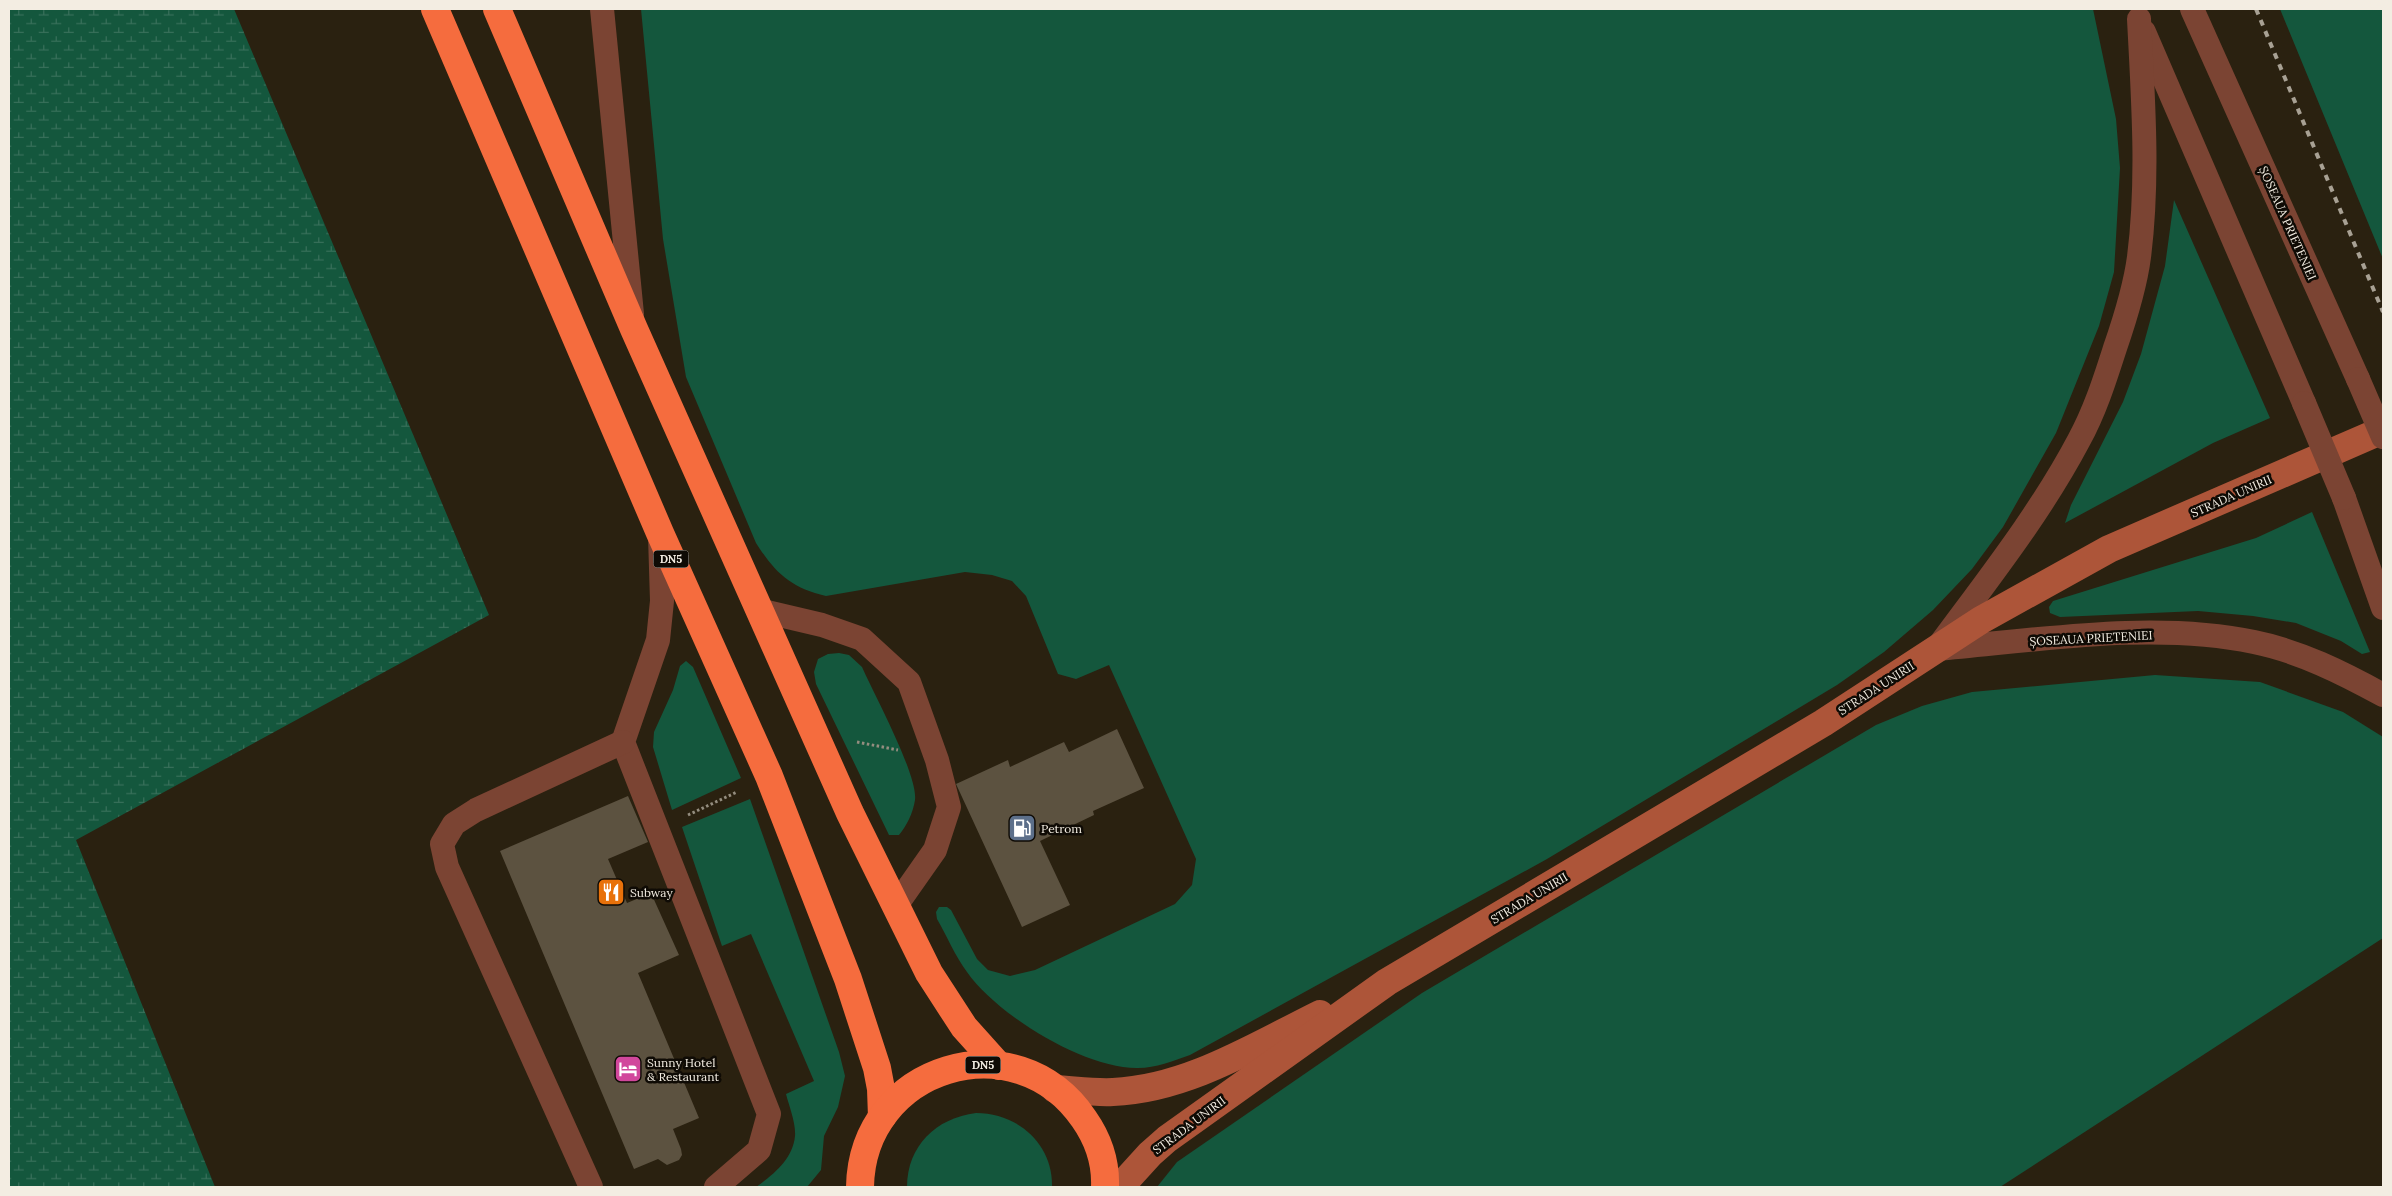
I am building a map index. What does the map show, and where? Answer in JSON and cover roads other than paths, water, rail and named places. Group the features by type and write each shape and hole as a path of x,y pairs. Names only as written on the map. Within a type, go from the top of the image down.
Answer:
{"highway":[{"name":"DN5","path":"435,9 660,533 769,776 848,979 877,1068 881,1089 882,1117"},
{"name":"DN5","path":"497,9 634,329 758,610 895,906 929,973 955,1014 964,1027 999,1066"},
{"name":"DN5","path":"860,1187 866,1150 882,1117 907,1091 939,1072 974,1065 999,1066 1033,1076 1055,1088 1074,1105 1094,1135 1102,1159 1105,1187"}],"main road":[{"name":"STRADA UNIRII","path":"1120,1187 1150,1154 1167,1139 1387,982 1823,723 1989,615 2109,549 2383,430"},
{"name":"STRADA UNIRII","path":"1055,1088 1113,1092 1156,1086 1190,1077 1387,982"}],"lane":[{"path":"602,9 634,329"},
{"name":"ȘOSEAUA PRIETENIEI","path":"2192,9 2383,437"},
{"path":"2136,14 2344,498 2383,608"},
{"path":"1937,649 2056,481 2080,438 2105,380 2128,311 2139,258 2144,205 2144,134 2136,14"},
{"path":"660,533 662,600 658,640 623,742 656,830 755,1074 769,1114 759,1150 716,1187"},
{"path":"758,610 822,625 862,639 909,682 937,760 949,807 935,850 895,906"},
{"name":"ȘOSEAUA PRIETENIEI","path":"1937,649 2120,634 2182,634 2227,638 2255,642 2306,658 2354,679 2383,695"},
{"path":"591,1187 447,867 442,844 454,824 476,810 623,742"}],"railway":[{"path":"2256,9 2383,312"}],"place":[{"name":"Petrom","path":"1022,828"},
{"name":"Subway","path":"611,892"},
{"name":"Sunny Hotel & Restaurant","path":"628,1069"}]}
